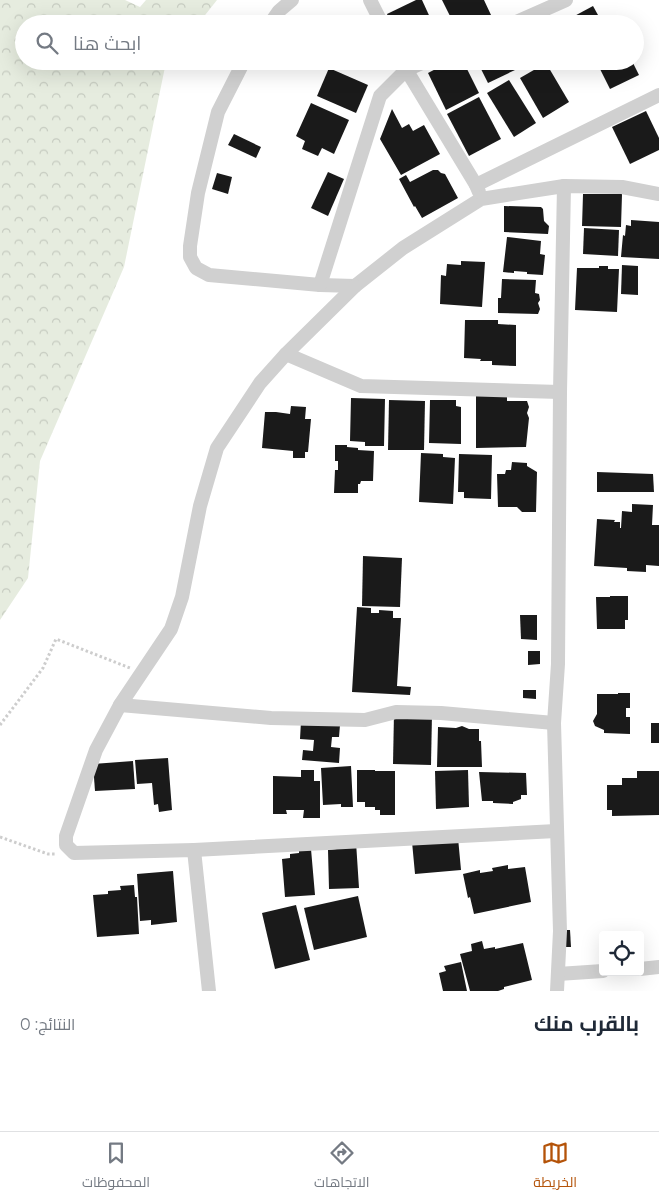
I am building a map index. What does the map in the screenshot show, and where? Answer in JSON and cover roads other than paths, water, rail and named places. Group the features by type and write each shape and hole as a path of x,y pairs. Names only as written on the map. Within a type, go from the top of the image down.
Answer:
{"street":[{"path":"276,15 292,0"},
{"path":"370,0 378,15"},
{"path":"532,15 566,0"},
{"path":"239,70 218,112 198,193 190,257 196,268 209,276 355,286"},
{"path":"320,285 380,96 400,70"},
{"path":"405,70 476,185 481,199"},
{"path":"476,185 659,95"},
{"path":"557,991 560,930 554,722 558,664 564,186"},
{"path":"556,831 194,850 74,853 66,845 66,836 96,750 120,705 171,629 182,597 200,506 217,448 260,384 286,354 355,286 403,248 481,199 564,186 622,187 659,194"},
{"path":"286,354 361,386 560,392"},
{"path":"120,705 271,718 364,720 396,712 441,713 554,722"},
{"path":"194,850 209,991"},
{"path":"644,969 659,967"},
{"path":"558,974 599,971"}]}
